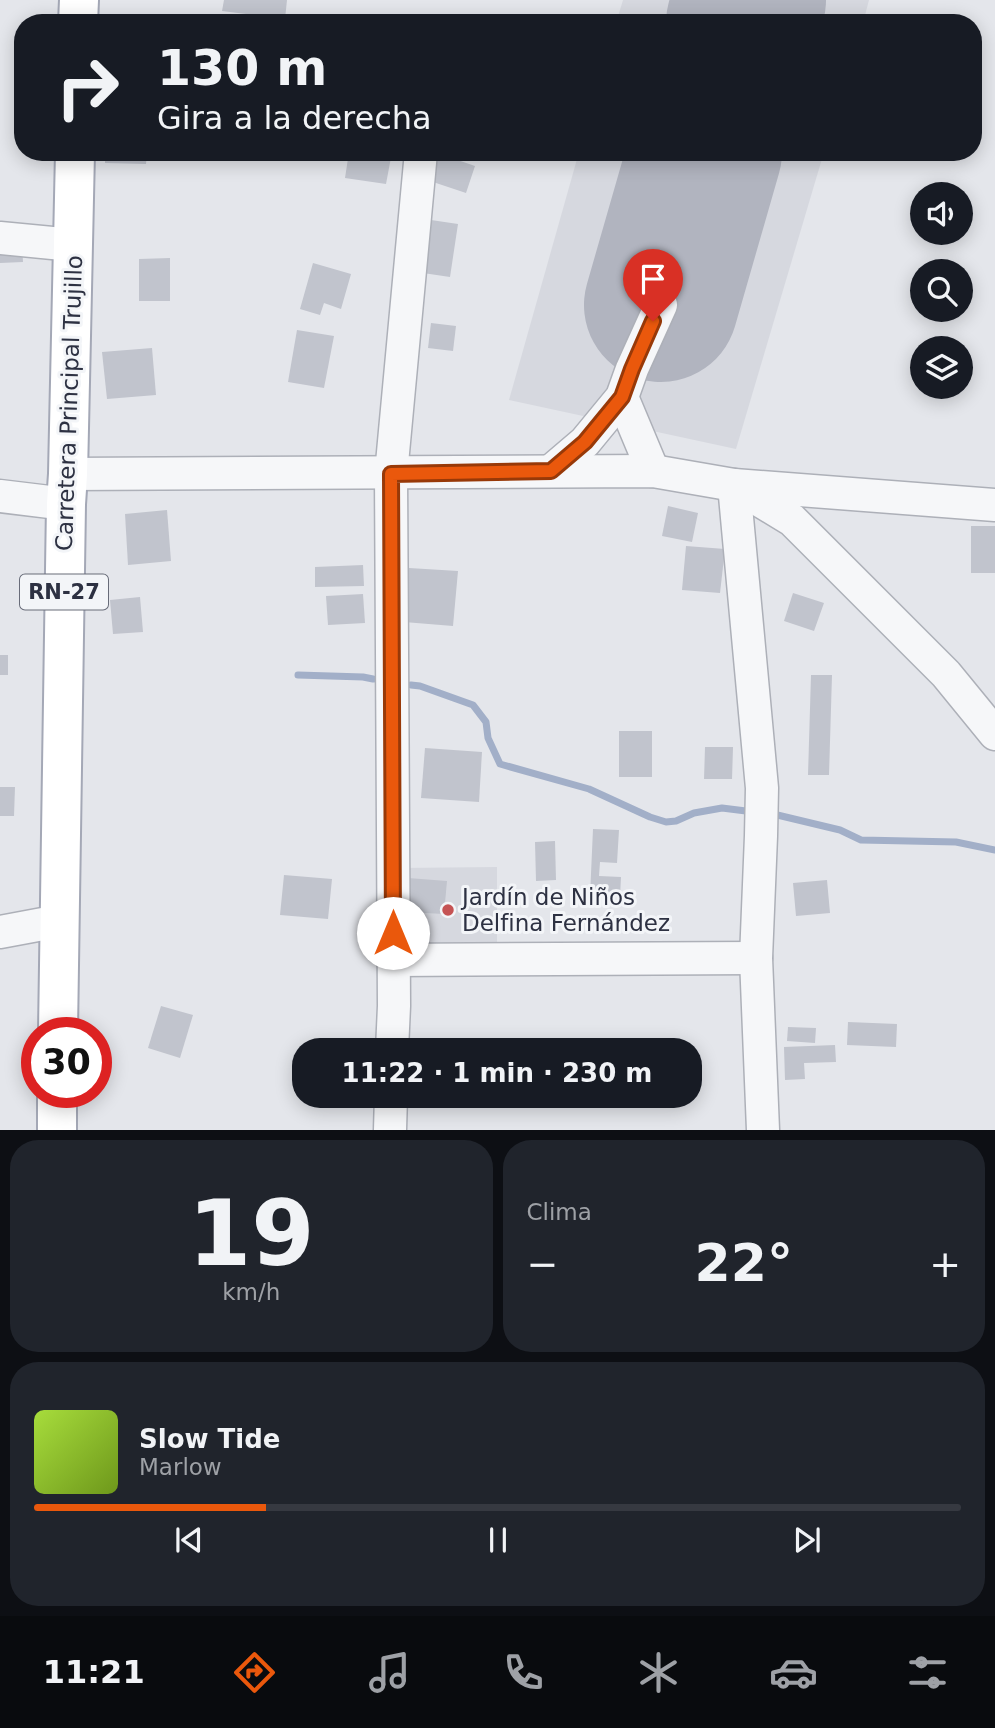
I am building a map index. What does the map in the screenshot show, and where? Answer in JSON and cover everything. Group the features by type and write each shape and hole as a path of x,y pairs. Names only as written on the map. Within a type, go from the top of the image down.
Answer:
{"main road":[{"name":"Carretera Principal Trujillo","path":"58,1017 75,161"},
{"path":"57,1108 57,1129"}],"street":[{"path":"392,1038 391,474 420,161"},
{"path":"0,238 73,245"},
{"path":"551,471 585,442 622,397 661,305"},
{"path":"622,397 653,471"},
{"path":"0,496 67,489 391,474 653,471 734,485 995,505"},
{"path":"734,485 792,520 946,674 995,734"},
{"path":"734,485 761,813 756,958 763,1129"},
{"path":"0,932 59,921"},
{"path":"393,960 756,958"},
{"path":"390,1129 391,1108"}],"shaded area":[{"path":"623,0 869,0 865,14 619,14"},
{"path":"576,161 821,161 736,449 509,400"},
{"name":"Jardín de Niños Delfina Fernández","path":"497,867 497,952 399,955 399,868"}],"building":[{"path":"224,0 287,0 286,14 222,11"},
{"path":"105,161 146,161 146,164"},
{"path":"348,161 390,161 386,184 345,178"},
{"path":"437,161 460,161 475,166 466,193 430,181"},
{"path":"431,220 458,224 450,277 423,273"},
{"path":"22,244 23,262 0,263 0,245"},
{"path":"170,258 170,301 139,301 139,259"},
{"path":"313,263 351,274 341,309 324,303 320,315 300,309"},
{"path":"431,323 456,326 453,351 428,348"},
{"path":"297,330 334,336 324,388 288,382"},
{"path":"152,348 156,395 107,399 102,352"},
{"path":"668,506 698,513 692,542 662,536"},
{"path":"167,510 171,561 128,565 125,514"},
{"path":"971,526 995,526 995,573 971,573"},
{"path":"686,546 725,549 720,593 682,590"},
{"path":"363,565 364,586 315,587 315,567"},
{"path":"409,568 458,571 453,626 404,622"},
{"path":"793,593 824,603 814,631 784,621"},
{"path":"363,594 365,623 328,625 326,596"},
{"path":"140,597 143,632 113,634 110,600"},
{"path":"0,655 8,655 8,675 0,675"},
{"path":"811,675 832,675 829,775 808,775"},
{"path":"619,731 652,731 652,777 619,777"},
{"path":"705,747 733,747 732,779 704,779"},
{"path":"425,748 482,752 479,802 421,798"},
{"path":"0,787 15,787 14,816 0,816"},
{"path":"593,829 619,830 617,863 600,862 599,876 621,877 620,897 590,896"},
{"path":"555,841 556,880 536,881 535,842"},
{"path":"284,875 332,879 328,919 280,915"},
{"path":"408,878 447,881 444,914 405,912"},
{"path":"827,880 830,913 796,916 793,883"},
{"path":"403,933 430,935 429,952 402,950"},
{"path":"161,1006 193,1015 180,1058 148,1048"},
{"path":"848,1022 897,1024 896,1047 847,1045"},
{"path":"788,1027 816,1028 815,1043 787,1041"},
{"path":"835,1045 836,1062 804,1063 805,1079 785,1080 784,1047"}],"waterway":[{"path":"298,675 373,679"},
{"path":"411,685 473,705 486,722 488,738 500,764 589,789 666,822 722,808 754,812"},
{"path":"769,813 840,830 861,840 956,842 995,850"}],"runway":[{"path":"745,14 749,0"},
{"path":"661,305 702,161"}],"place":[{"name":"Jardín de Niños Delfina Fernández","path":"448,910"}],"route":[{"path":"393,933 391,474 551,471 585,442 622,397 653,321"}]}
